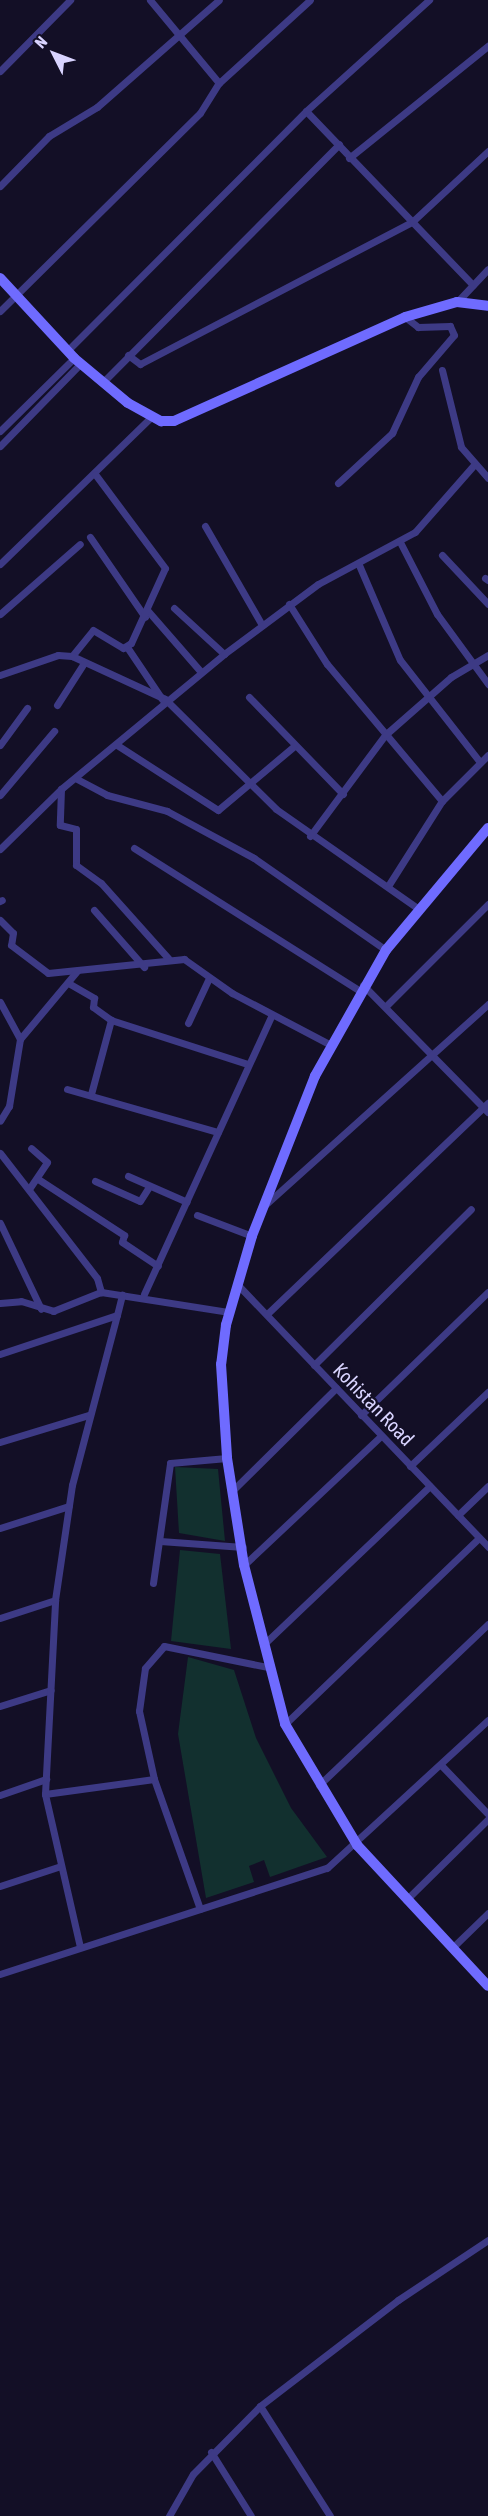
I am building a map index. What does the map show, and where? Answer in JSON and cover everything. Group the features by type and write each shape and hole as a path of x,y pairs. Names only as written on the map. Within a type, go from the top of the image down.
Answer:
{"main road":[{"path":"0,278 74,357 103,382 150,418 174,421 405,317 457,302 488,306"},
{"path":"488,828 387,950 362,988 331,1045 262,1206 229,1312 221,1364 227,1458 243,1547 244,1565 267,1667 285,1724 317,1786 357,1845 488,1986"}],"street":[{"path":"0,71 70,0"},
{"path":"150,0 219,83"},
{"path":"0,186 49,136 97,107 219,0"},
{"path":"0,311 200,113 219,83 310,0"},
{"path":"0,431 74,357 306,111 429,0"},
{"path":"349,158 488,46"},
{"path":"306,111 473,285"},
{"path":"103,382 339,144"},
{"path":"128,355 140,364 413,222 488,152"},
{"path":"457,302 488,269"},
{"path":"338,483 392,433 418,377 454,335 450,326 418,327 405,317"},
{"path":"0,446 74,357"},
{"path":"442,370 451,423 473,466 488,478"},
{"path":"0,564 150,418"},
{"path":"0,849 61,789 77,779 117,745 164,699 289,604 399,542 429,519 473,466"},
{"path":"95,474 165,568 146,614 127,647"},
{"path":"206,526 262,625"},
{"path":"90,537 146,614 201,672"},
{"path":"399,542 437,614 488,684"},
{"path":"0,614 80,544"},
{"path":"442,555 488,604"},
{"path":"359,565 400,660 426,697 480,762"},
{"path":"289,604 327,664 442,801"},
{"path":"174,608 224,654"},
{"path":"72,656 93,630 127,647 164,699 310,836 388,886 419,909"},
{"path":"0,675 58,655 72,656 164,699"},
{"path":"310,836 385,735 426,697 488,655"},
{"path":"57,705 84,663"},
{"path":"249,697 293,747 343,794"},
{"path":"0,745 27,708"},
{"path":"0,795 54,730"},
{"path":"117,745 218,810 249,781 293,747"},
{"path":"388,886 442,801 488,755"},
{"path":"77,779 106,795 167,811 254,858 387,950"},
{"path":"61,789 60,825 76,829 76,865 101,883 168,958"},
{"path":"134,848 387,1005 486,1108 267,1314"},
{"path":"387,1005 488,904"},
{"path":"93,910 144,967"},
{"path":"0,920 13,933 11,945 34,964 53,975 77,970 144,967 168,958 184,959 209,978 272,1015 331,1045"},
{"path":"0,1121 9,1106 20,1039 70,984 77,970"},
{"path":"188,1023 209,978"},
{"path":"70,984 94,998 93,1007 111,1020 247,1064"},
{"path":"0,1002 20,1039"},
{"path":"262,1206 436,1055 488,1004"},
{"path":"144,1294 247,1064 272,1015"},
{"path":"91,1094 111,1020"},
{"path":"67,1089 218,1132"},
{"path":"29,1189 38,1179 47,1162 31,1148"},
{"path":"0,1153 97,1278 101,1292"},
{"path":"95,1181 140,1201 148,1188 148,1183 128,1176"},
{"path":"38,1179 124,1235 122,1242 158,1266"},
{"path":"148,1188 187,1202"},
{"path":"314,1365 471,1209"},
{"path":"197,1215 252,1236"},
{"path":"0,1223 41,1309"},
{"name":"Kohistan Road","path":"237,1284 488,1547"},
{"path":"0,1303 21,1301 53,1311 101,1292 123,1295 144,1294 229,1312"},
{"path":"362,1414 488,1292"},
{"path":"80,1947 45,1794 55,1600 69,1506 90,1415 123,1295"},
{"path":"0,1354 117,1316"},
{"path":"233,1490 336,1388"},
{"path":"410,1466 488,1392"},
{"path":"0,1442 90,1415"},
{"path":"244,1565 381,1436"},
{"path":"153,1583 170,1463 227,1458"},
{"path":"262,1646 430,1486"},
{"path":"458,1515 488,1486"},
{"path":"0,1528 69,1506"},
{"path":"285,1724 479,1538"},
{"path":"160,1541 243,1547"},
{"path":"0,1618 55,1600"},
{"path":"317,1786 488,1624"},
{"path":"200,1909 154,1779 140,1712 145,1668 157,1649 164,1646 267,1667"},
{"path":"0,1706 51,1690"},
{"path":"0,1974 327,1868 357,1845 488,1720"},
{"path":"441,1765 488,1814"},
{"path":"0,1795 46,1779"},
{"path":"45,1794 154,1779"},
{"path":"406,1900 488,1819"},
{"path":"0,1886 61,1866"},
{"path":"452,1948 488,1912"},
{"path":"169,2516 212,2452 260,2406 398,2300 488,2240"},
{"path":"260,2406 330,2516"},
{"path":"212,2452 251,2516"}],"green space":[{"path":"175,1467 218,1469 225,1541 179,1533"},
{"path":"180,1550 220,1554 231,1649 171,1641"},
{"path":"188,1657 234,1670 256,1738 291,1808 327,1857 270,1877 264,1860 249,1866 254,1882 206,1898 178,1734"}]}
